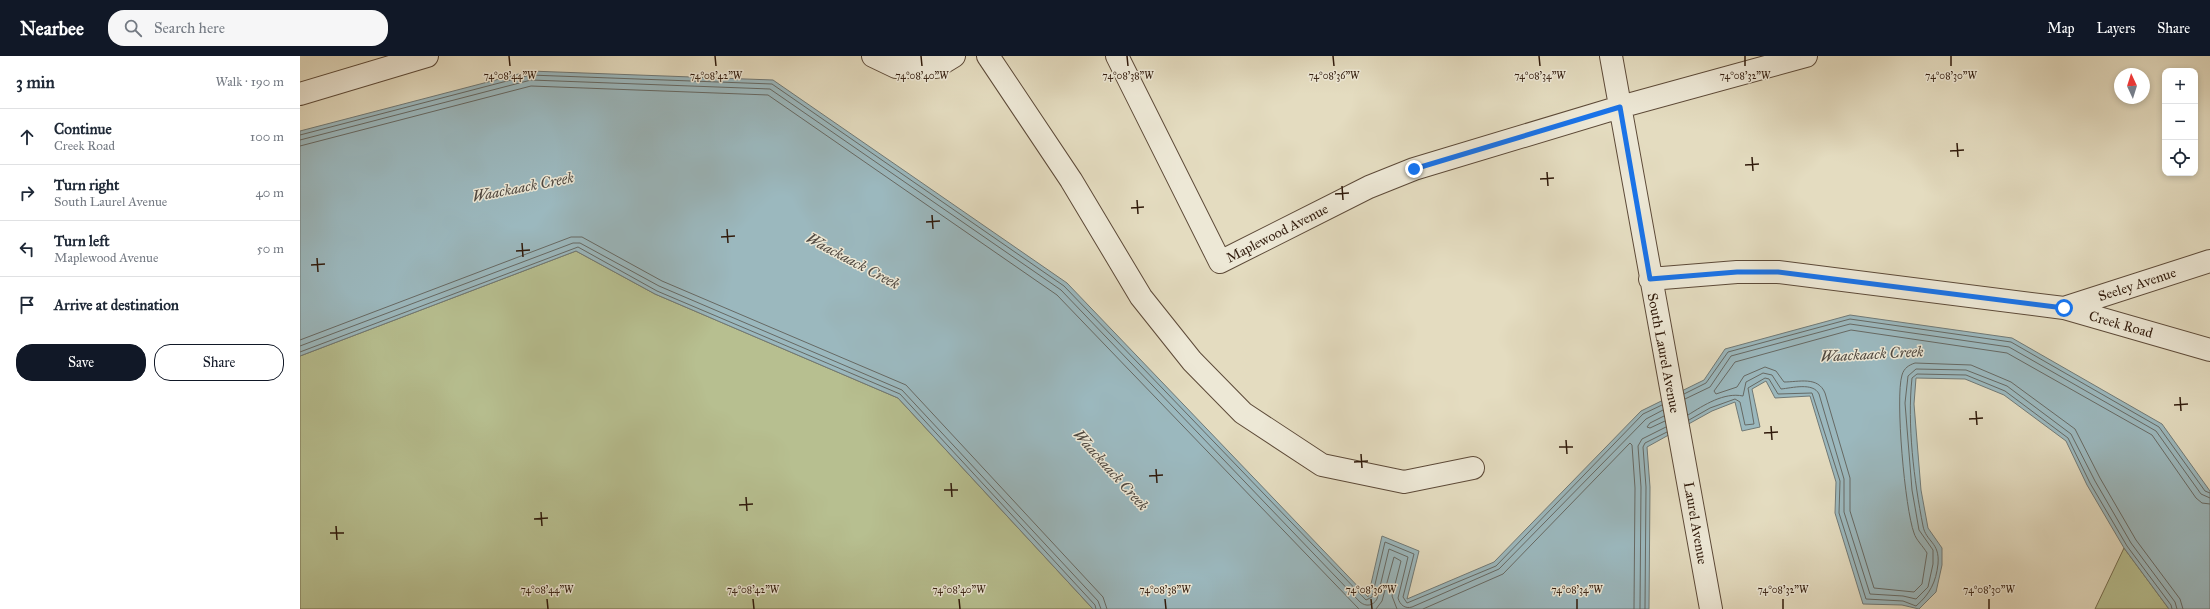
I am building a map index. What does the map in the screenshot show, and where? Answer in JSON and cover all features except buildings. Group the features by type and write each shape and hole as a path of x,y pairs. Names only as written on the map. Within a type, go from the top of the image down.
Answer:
{"street":[{"path":"300,94 427,56"},
{"path":"873,56 896,66 936,67 954,56"},
{"path":"988,56 1071,180 1141,297 1192,361 1243,414 1322,465 1404,482 1473,468"},
{"name":"Maplewood Avenue","path":"1117,56 1220,262 1369,187 1414,169 1772,62 1806,56"},
{"name":"South Laurel Avenue","path":"1611,56 1650,279 1681,437"},
{"name":"Seeley Avenue","path":"2064,308 2210,261"},
{"name":"Creek Road","path":"1650,279 1737,272 1778,272 2064,308 2210,350"},
{"name":"Laurel Avenue","path":"1681,437 1710,609"}],"green space":[{"path":"576,251 655,294 898,398 1093,609 300,609 300,356"},
{"path":"2124,548 2169,609 2095,609"}],"water":[{"name":"Waackaack Creek","path":"530,71 773,80 1067,283 1368,597 1382,536 1419,551 1407,599 1494,562 1641,411 1704,380 1725,349 1850,315 2012,338 2162,424 2210,491 2210,609 2169,609 2124,548 2087,485 2066,441 2004,395 1965,379 1916,378 1914,404 1921,490 1928,528 1942,548 1942,565 1936,592 1919,609 1902,605 1863,604 1835,513 1836,482 1810,396 1775,398 1766,381 1752,389 1760,427 1742,431 1735,402 1712,411 1647,447 1650,487 1649,609 1093,609 898,398 655,294 576,251 300,356 300,131"}],"route":[{"path":"1414,169 1620,107 1650,279 1737,272 1778,272 2064,308"}]}
